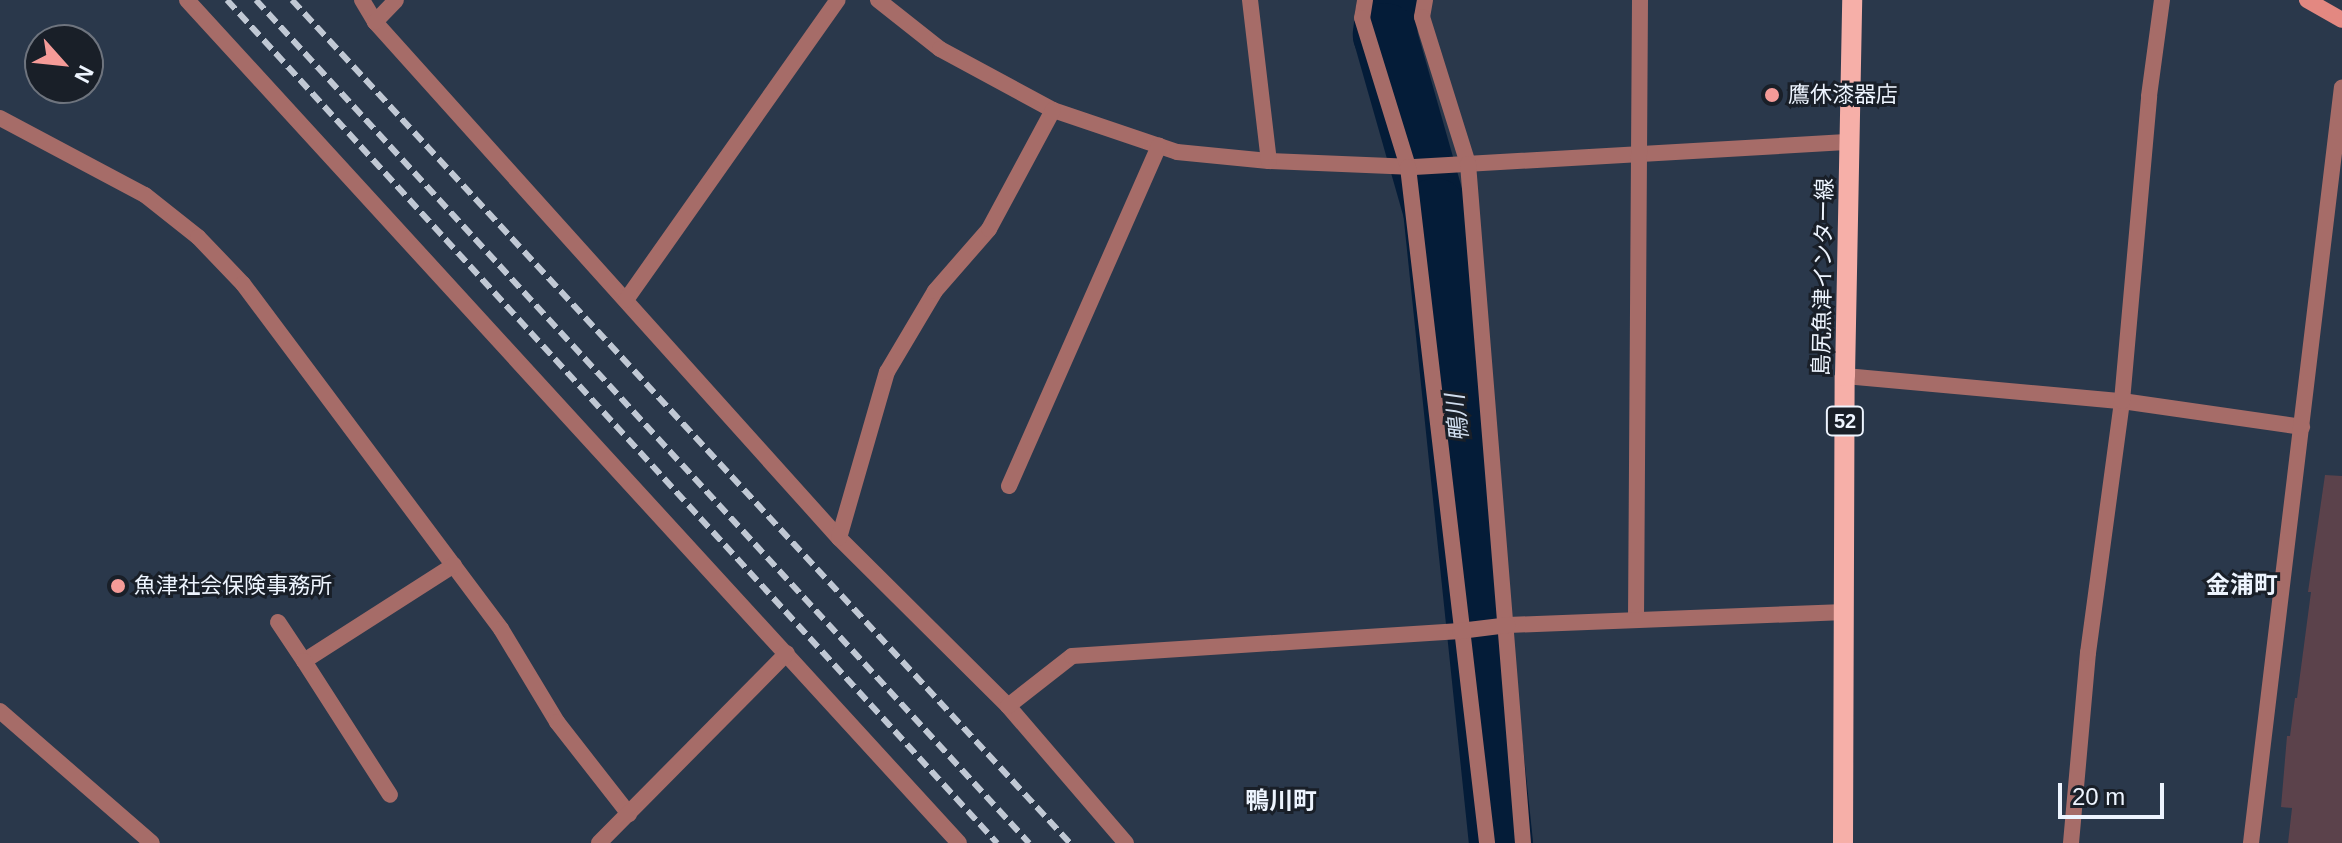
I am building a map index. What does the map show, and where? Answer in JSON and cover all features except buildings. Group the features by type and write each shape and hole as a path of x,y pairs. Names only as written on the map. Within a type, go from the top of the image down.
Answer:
{"main road":[{"name":"島尻魚津インター線","path":"1843,843 1845,376 1852,0"}],"street":[{"path":"187,0 959,843"},
{"path":"362,0 375,22 839,538 1008,706 1126,843"},
{"path":"375,22 396,0"},
{"path":"626,300 838,0"},
{"path":"878,0 940,49 1053,110 1177,152 1269,161 1411,167 1850,142"},
{"path":"1250,0 1269,161"},
{"path":"1365,0 1362,18 1411,167 1487,843"},
{"path":"1425,0 1422,17 1463,164 1523,843"},
{"path":"1636,620 1640,0"},
{"path":"2071,843 2088,653 2122,401 2149,96 2162,0"},
{"path":"2307,0 2342,20"},
{"path":"2251,843 2342,87"},
{"path":"839,538 887,372 935,291 989,229 1053,110"},
{"path":"0,118 145,195 198,237 243,284 501,629 557,722 629,814"},
{"path":"1009,486 1159,146"},
{"path":"1845,376 2122,401 2302,427"},
{"path":"304,661 454,565"},
{"path":"1008,706 1072,656 1460,631 1508,625 1845,612"},
{"path":"278,622 390,795"},
{"path":"599,843 787,653"},
{"path":"0,711 152,843"}],"waterway":[{"name":"鴨川","path":"1389,0 1385,35 1435,210 1501,843"}],"railway":[{"path":"227,0 997,843"},
{"path":"256,0 1029,843"},
{"path":"292,0 1070,843"}],"place":[{"name":"鷹休漆器店","path":"1772,95"},
{"name":"魚津社会保険事務所","path":"118,586"}],"district":[{"name":"金浦町","path":"2242,585"},
{"name":"鴨川町","path":"1281,801"}]}
